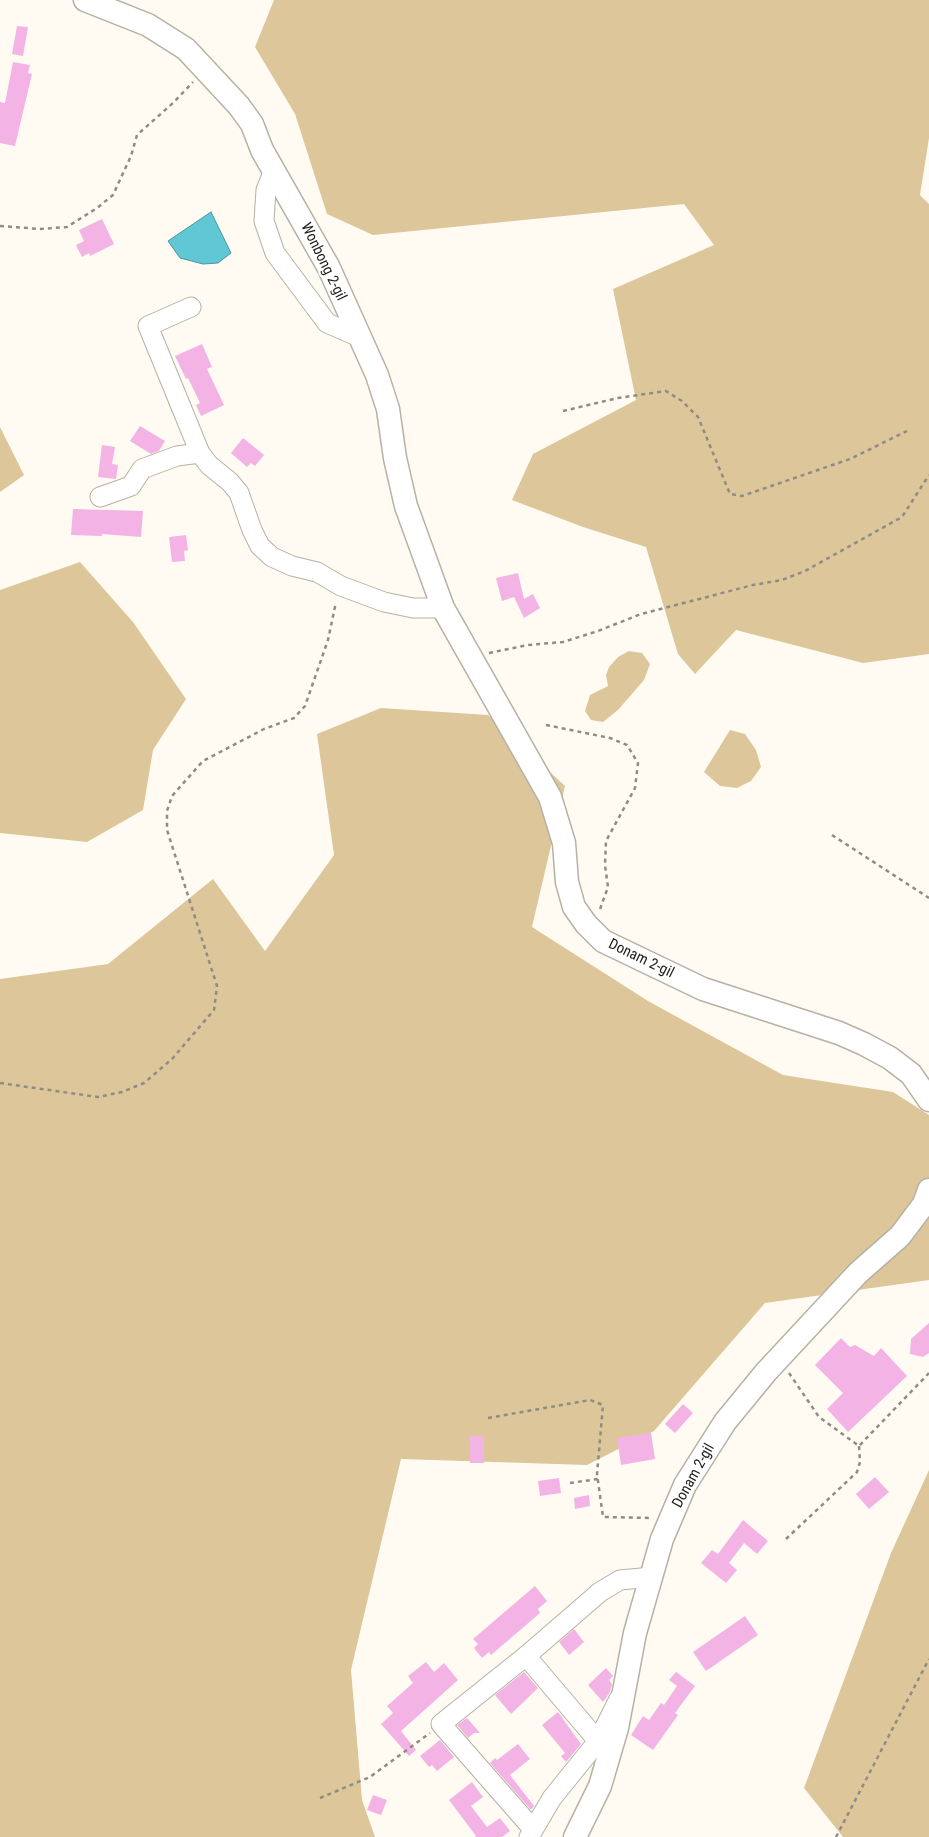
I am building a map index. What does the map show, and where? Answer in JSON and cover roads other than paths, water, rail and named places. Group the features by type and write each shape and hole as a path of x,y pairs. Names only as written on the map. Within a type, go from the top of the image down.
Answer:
{"main road":[{"name":"Wonbong 2-gil","path":"85,0 148,25 186,49 239,106 252,124 262,150 329,268 377,375 388,409 395,458 406,506 443,608"},
{"name":"Donam 2-gil","path":"443,608 550,797 564,843 567,882 574,907 592,930 603,941 703,988 840,1033 864,1044 890,1058 911,1074 929,1100"},
{"name":"Donam 2-gil","path":"624,1692 635,1633 662,1540 685,1485 725,1422 779,1358 858,1273 900,1236 924,1204 929,1190"},
{"path":"574,1837 600,1786 617,1728 624,1692"}],"street":[{"path":"274,170 266,190 264,221 275,253 327,323 359,337"},
{"path":"191,307 148,326 200,452 209,465 230,482 239,493 252,530 260,546 272,557 292,566 317,572 341,586 394,604 413,608 443,608"},
{"path":"100,498 131,486 142,469 177,456 200,452"},
{"path":"531,1833 441,1724 526,1656 600,1592 620,1580 652,1577"},
{"path":"526,1656 598,1741"},
{"name":"Donam 2-gil","path":"531,1833 552,1798 598,1741 624,1692"}],"water":[{"path":"211,212 231,253 218,263 203,264 180,258 168,241"}]}
